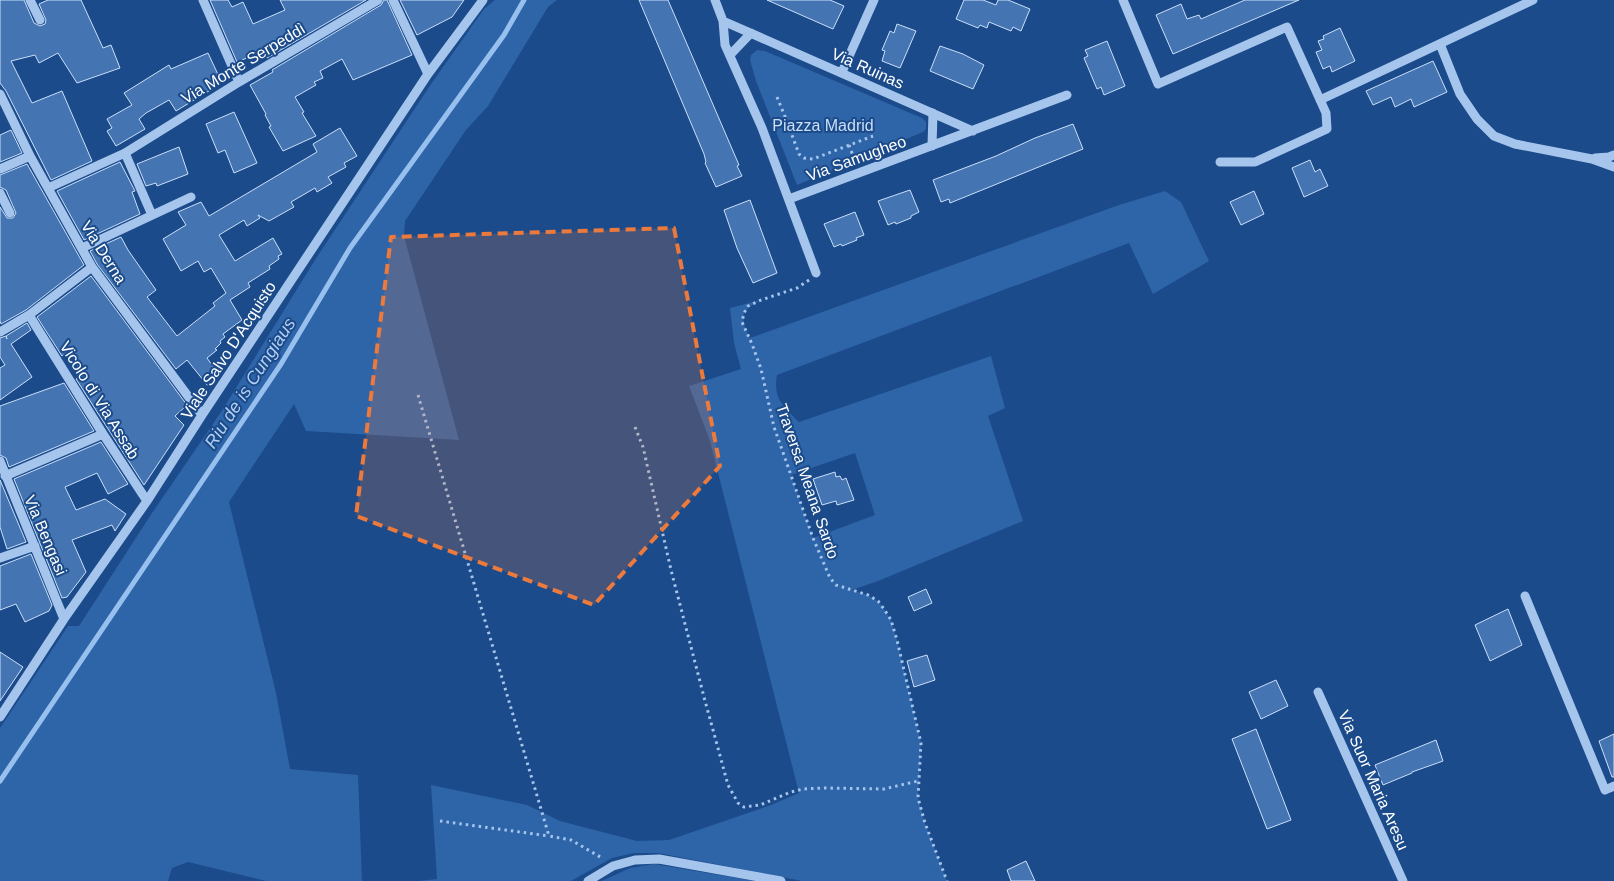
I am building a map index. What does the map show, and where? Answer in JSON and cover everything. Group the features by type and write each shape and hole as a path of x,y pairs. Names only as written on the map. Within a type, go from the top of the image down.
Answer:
{"street":[{"path":"30,0 40,20"},
{"path":"203,0 239,82"},
{"name":"Via Monte Serpeddì","path":"48,188 125,153 239,82 378,0"},
{"path":"393,0 428,74"},
{"name":"Viale Salvo D'Acquisto","path":"0,717 64,619 147,501 428,74 483,0"},
{"path":"715,0 723,21 725,45 762,128 816,273"},
{"path":"842,72 874,0"},
{"path":"1123,0 1158,84 1288,27 1326,113 1328,129 1255,162 1220,162"},
{"path":"1320,100 1533,0"},
{"name":"Via Ruinas","path":"723,21 973,131"},
{"path":"730,55 751,33"},
{"path":"1440,44 1460,94 1477,119 1494,136 1515,144 1592,158 1614,167"},
{"name":"Via Derna","path":"0,94 30,156 92,267 202,415"},
{"name":"Via Samugheo","path":"789,199 1067,96"},
{"name":"Via Samugheo","path":"932,146 933,113"},
{"path":"125,153 152,215"},
{"path":"1592,158 1614,155"},
{"path":"0,169 30,156"},
{"path":"0,192 10,213"},
{"path":"82,248 191,196"},
{"path":"0,332 29,315 92,267"},
{"name":"Vicolo di Via Assab","path":"29,315 102,434 147,501"},
{"path":"5,476 102,434"},
{"name":"Via Bengasi","path":"0,461 64,619"},
{"path":"0,558 35,546"},
{"path":"1525,596 1605,790 1614,786"},
{"name":"Via Suor Maria Aresu","path":"1318,692 1403,881"},
{"path":"588,881 613,866 635,860 659,858 781,881"}],"path":[{"path":"777,97 799,154 804,158 813,159 873,136"},
{"path":"762,128 786,119"},
{"path":"849,145 859,173"},
{"name":"Traversa Meana Sardo","path":"816,273 808,282 797,288 748,306 742,322 761,369 774,427 812,538 830,578 836,585 868,595 878,601 891,620 921,743 918,798 924,822 945,880"},
{"path":"418,395 549,836"},
{"path":"635,427 643,447 671,570 728,785 738,803 744,807 760,805 803,789 884,788 918,781"},
{"path":"440,821 571,840 613,866"}],"highlighted area":[{"path":"674,228 720,466 594,605 356,516 391,237"}],"green space":[{"path":"495,0 557,0 548,7 488,106 466,130 405,221 404,236 459,440 306,431 294,404 229,502 276,693 290,769 358,775 362,881 266,881 188,862 172,868 168,881 0,881 0,728 68,626 79,626 150,516 221,412 315,260 429,87 484,9"},
{"name":"Piazza Madrid","path":"757,50 765,51 922,118 926,122 926,129 923,132 797,185 756,81 750,60 751,55"},
{"path":"1165,191 1181,202 1209,261 1153,294 1129,243 777,375 776,390 780,402 799,422 991,356 1005,408 988,416 1023,521 852,590 868,595 878,601 891,620 921,743 918,798 925,823 947,881 802,881 658,853 634,853 612,858 571,881 419,881 437,879 431,785 527,805 560,821 637,841 669,840 771,805 799,793 710,441 689,386 741,369 734,343 730,308 761,300 749,307 744,315 744,325 750,338 1119,205","holes":["855,453 875,515 813,538 791,475"]},
{"path":"654,864 755,881 602,881 630,868"}],"building":[{"path":"0,0 24,0 34,23 40,26 45,24 46,20 39,4 48,0 81,0 103,48 111,45 120,68 77,83 58,53 39,63 35,55 11,61 32,103 62,91 92,161 51,180 6,91 0,83"},
{"path":"210,0 228,0 232,7 243,2 253,24 285,10 280,0 366,0 267,58 264,51 237,62"},
{"path":"384,0 387,0 412,55 353,80 342,59 320,71 323,78 314,82 316,85 295,97 316,136 283,151 269,127 271,126 266,114 250,85 381,5"},
{"path":"400,0 464,0 452,17 417,35"},
{"path":"639,0 668,0 742,176 716,187"},
{"path":"767,0 830,0 844,6 833,29"},
{"path":"964,0 983,0 996,5 998,0 1008,0 1030,9 1021,31 1013,27 1011,31 989,22 987,28 980,25 978,28 956,19"},
{"path":"1245,0 1299,0 1173,54 1156,15 1181,4 1187,19 1199,15 1201,19"},
{"path":"897,24 916,31 900,68 882,61 885,51 882,50 890,31 894,33"},
{"path":"1340,28 1355,61 1332,72 1330,66 1323,69 1316,52 1322,50 1318,41 1324,39 1323,36"},
{"path":"1107,41 1125,86 1104,95 1101,87 1097,89 1084,58 1088,56 1085,50"},
{"path":"940,46 963,54 984,65 973,89 930,71"},
{"path":"208,53 222,83 176,111 169,100 146,113 139,119 145,129 116,146 107,131 112,128 107,119 132,105 124,93 169,65 171,69"},
{"path":"1433,61 1447,92 1414,107 1411,99 1395,107 1391,97 1373,105 1366,91"},
{"path":"234,112 257,163 234,173 225,150 218,153 206,124"},
{"path":"1073,124 1083,149 950,203 949,199 941,202 933,180"},
{"path":"340,128 357,156 344,163 346,167 328,177 332,183 317,192 315,188 291,202 294,207 269,221 258,215 260,218 247,226 244,220 219,235 235,261 273,238 282,254 278,256 279,259 269,266 270,269 248,283 250,287 230,300 242,320 223,334 225,337 215,349 217,350 207,358 217,372 208,386 187,360 176,369 97,264 90,251 121,237 156,290 147,297 177,336 215,306 213,303 226,293 211,268 204,272 198,261 181,271 163,239 186,225 178,212 201,202 209,216 317,152 313,144"},
{"path":"11,130 22,153 0,162 0,135"},
{"path":"179,147 188,174 157,186 156,183 146,186 137,164"},
{"path":"1310,160 1315,172 1320,169 1328,186 1304,197 1292,168"},
{"path":"120,162 135,191 132,192 140,214 84,240 57,191"},
{"path":"27,164 84,265 26,310 1,324 0,207 7,218 13,218 16,213 6,190 0,187 0,175"},
{"path":"910,190 919,212 911,216 911,218 888,225 878,201"},
{"path":"1254,191 1264,214 1241,225 1230,202"},
{"path":"750,200 777,273 753,283 737,248 724,210"},
{"path":"855,212 864,235 842,246 841,244 834,247 824,224"},
{"path":"91,276 187,405 175,416 184,425 144,485 76,379 84,375 69,351 62,356 37,317"},
{"path":"27,323 31,330 11,344 32,377 0,400 0,368 5,365 0,357 0,338"},
{"path":"64,383 94,431 9,467 6,458 0,455 0,406"},
{"path":"101,442 128,484 108,494 97,473 65,487 76,510 105,499 126,514 115,531 112,525 72,540 86,572 67,597 62,598 14,479"},
{"path":"835,472 836,477 840,476 842,480 846,478 854,500 837,505 836,501 822,505 813,479"},
{"path":"0,480 26,542 7,549 0,527"},
{"path":"31,554 52,605 49,611 25,622 16,604 0,610 0,566"},
{"path":"926,589 932,603 914,611 908,597"},
{"path":"1508,609 1522,645 1490,661 1475,625"},
{"path":"0,652 23,667 0,701"},
{"path":"927,655 935,680 914,687 907,661"},
{"path":"1276,680 1288,706 1261,719 1249,692"},
{"path":"1256,729 1291,820 1267,829 1232,739"},
{"path":"1614,734 1614,777 1612,777 1599,741"},
{"path":"1436,740 1443,761 1383,785 1375,765"},
{"path":"1026,861 1035,881 1011,881 1007,870"}],"waterway":[{"name":"Riu de is Cungiaus","path":"0,781 281,364 350,248 504,35 524,0"}]}
